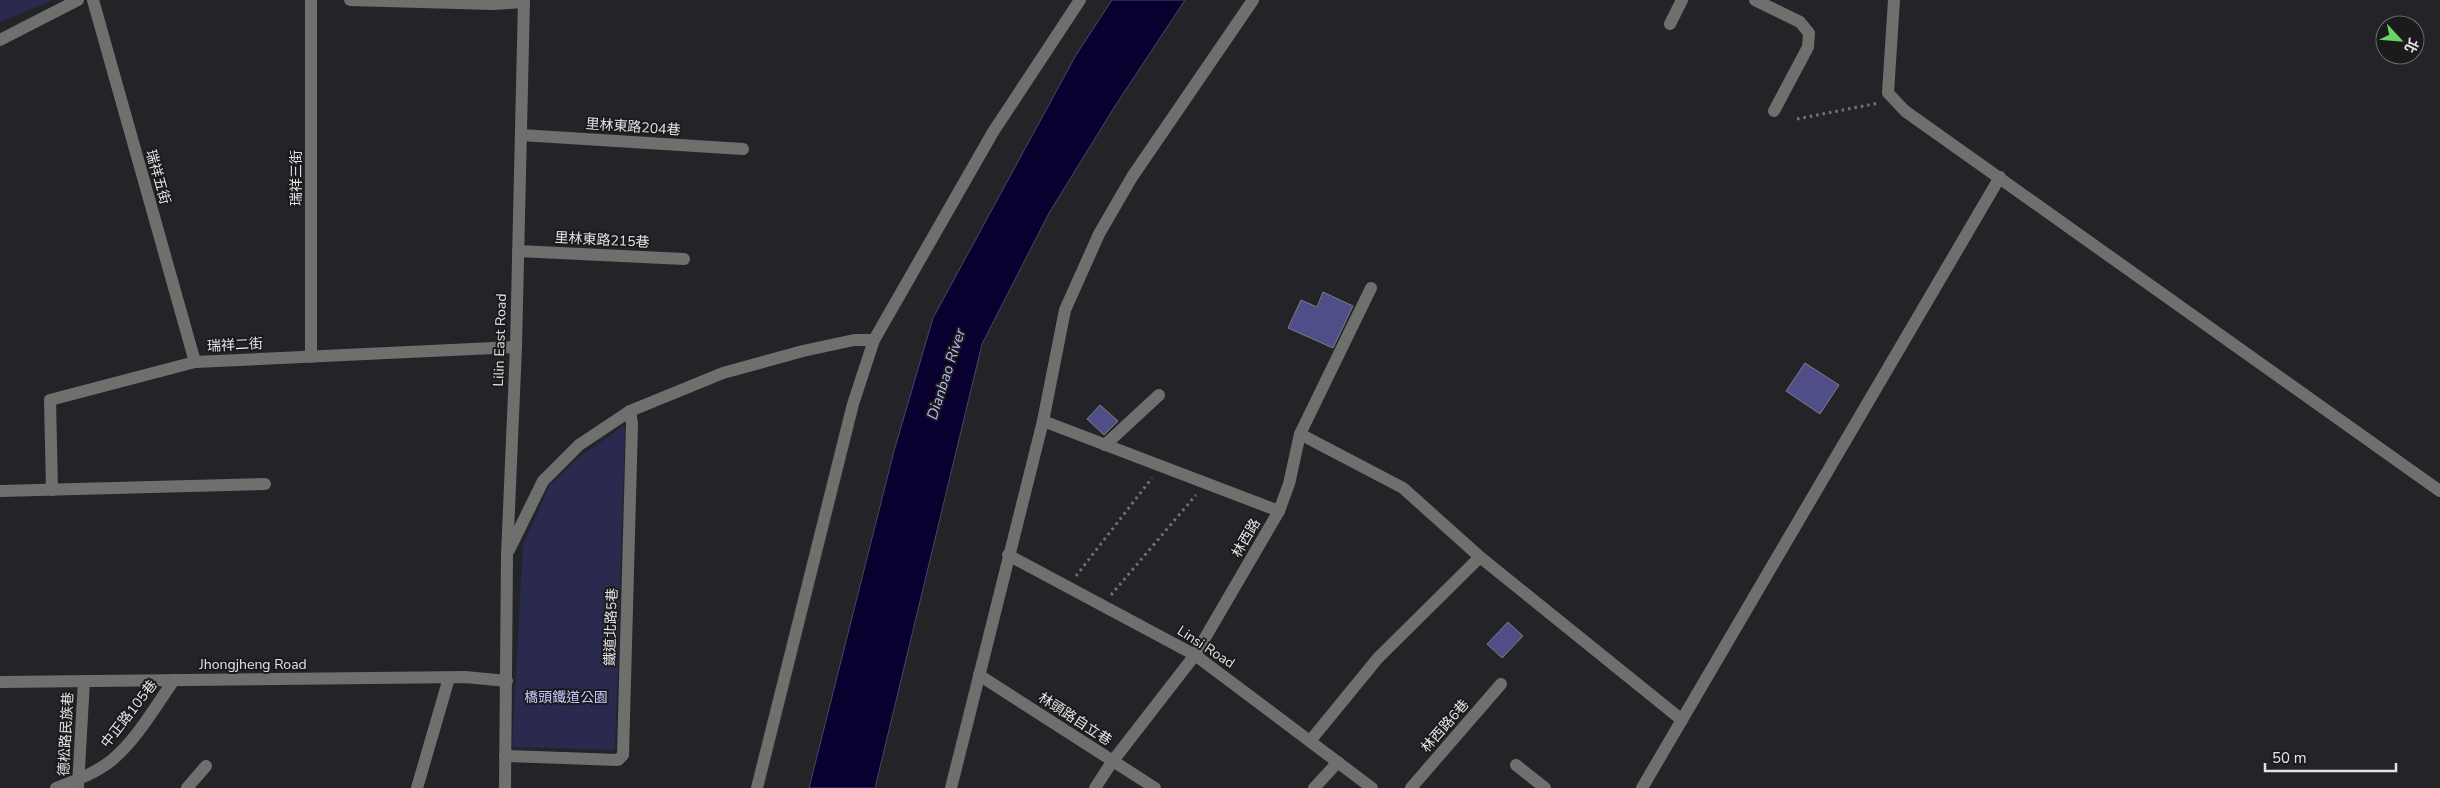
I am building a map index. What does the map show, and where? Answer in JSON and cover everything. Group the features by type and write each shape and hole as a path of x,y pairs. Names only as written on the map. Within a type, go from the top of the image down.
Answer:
{"street":[{"path":"0,40 78,0"},
{"name":"瑞祥五街","path":"93,0 195,362"},
{"name":"瑞祥三街","path":"310,0 312,357"},
{"path":"350,0 524,1"},
{"path":"757,788 853,404 874,340 993,132 1080,0"},
{"path":"951,788 1043,421 1066,310 1099,234 1132,177 1253,0"},
{"path":"1670,24 1682,0"},
{"path":"1755,0 1800,22 1809,34 1808,47 1774,111"},
{"path":"1894,0 1888,93 1905,111 2440,491"},
{"name":"Lilin East Road","path":"505,788 507,555 516,347 524,1"},
{"name":"里林東路204巷","path":"521,135 743,149"},
{"path":"1642,788 2000,177"},
{"name":"里林東路215巷","path":"518,252 684,259"},
{"path":"1279,511 1289,484 1300,434 1371,288"},
{"path":"507,555 543,481 580,445 630,411 722,373 802,350 854,340 874,340"},
{"name":"瑞祥二街","path":"52,490 50,400 195,362 516,347"},
{"path":"1105,445 1159,395"},
{"name":"鐵道北路5巷","path":"505,756 618,760 623,755 632,424 630,411"},
{"name":"林西路","path":"1043,421 1279,511 1195,655 1112,762 1095,788"},
{"path":"1300,434 1403,488 1480,557 1682,720"},
{"path":"0,491 265,484"},
{"name":"Linsi Road","path":"1008,555 1195,655 1372,788"},
{"path":"1310,741 1378,658 1480,557"},
{"name":"林頭路自立巷","path":"979,675 1155,788"},
{"path":"417,788 448,678"},
{"name":"Jhongjheng Road","path":"0,682 448,678 507,681"},
{"name":"中正路105巷","path":"56,788 79,784 111,760 127,744 174,680"},
{"name":"德松路民族巷","path":"79,784 84,681"},
{"name":"林西路6巷","path":"1412,788 1501,684"},
{"path":"1314,788 1338,762"},
{"path":"1516,765 1546,788"},
{"path":"187,788 206,766"}],"path":[{"path":"1797,119 1895,100"},
{"path":"1068,587 1161,466"},
{"path":"1103,606 1206,483"}],"green space":[{"path":"0,0 53,0 0,22"},
{"name":"橋頭鐵道公園","path":"625,425 615,750 512,747 523,545 550,485 579,457"}],"water":[{"name":"Dianbao River","path":"1112,0 1185,0 1115,106 1049,213 982,344 875,788 809,788 894,451 933,318 1076,55"}],"building":[{"path":"1323,292 1353,306 1333,348 1288,328 1301,300 1317,307"},
{"path":"1805,363 1839,385 1820,414 1786,391"},
{"path":"1100,405 1118,421 1104,435 1087,419"},
{"path":"1508,622 1523,636 1502,658 1487,644"}]}
